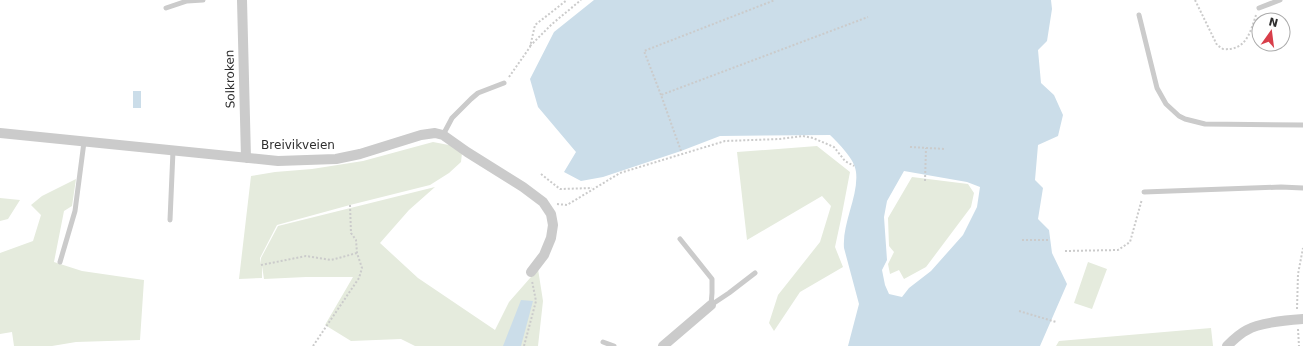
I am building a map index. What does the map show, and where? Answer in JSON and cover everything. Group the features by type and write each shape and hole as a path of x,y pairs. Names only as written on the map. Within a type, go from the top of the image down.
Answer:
{"street":[{"name":"Solkroken","path":"242,0 246,158"},
{"name":"Breivikveien","path":"0,133 278,161 336,159 360,154 421,135 435,133 443,135"},
{"path":"443,135 523,187 543,202 551,214 553,225 551,238 544,255 531,272"},
{"path":"663,346 710,305"},
{"path":"1227,346 1234,338 1248,329 1300,319"}],"lane":[{"path":"166,8 187,1 203,0"},
{"path":"1259,8 1280,0"},
{"path":"1139,15 1157,88 1166,104 1174,112 1185,119 1205,124 1303,125"},
{"path":"443,135 452,118 471,99 478,94 504,83"},
{"path":"60,262 75,211 84,142"},
{"path":"170,220 173,151"},
{"path":"1144,192 1281,187 1303,188"},
{"path":"680,239 712,279 710,305"},
{"path":"710,305 729,293 755,273"},
{"path":"603,342 614,346"}],"path":[{"path":"530,47 535,25 567,0"},
{"path":"504,83 530,47 552,24 581,0"},
{"path":"681,151 644,51 775,0"},
{"path":"1195,0 1217,45 1223,49 1233,48 1244,43 1251,31 1259,8"},
{"path":"661,95 868,17"},
{"path":"543,202 566,205 620,173 724,141 780,139 803,136 813,138 834,147 845,161 854,166"},
{"path":"910,147 945,149"},
{"path":"925,181 926,148"},
{"path":"541,174 560,189 593,188"},
{"path":"1065,251 1118,250 1130,242 1144,192"},
{"path":"313,346 359,278 362,268 357,252 356,240 351,233 350,205"},
{"path":"1022,240 1050,240"},
{"path":"1299,346 1300,319 1298,274 1303,248"},
{"path":"261,265 306,256 331,260 357,252"},
{"path":"524,346 536,301 531,272"},
{"path":"1019,311 1056,322"}],"shaded area":[{"path":"433,142 454,146 462,153 461,162 449,173 430,185 277,225 260,258 261,264 261,258 278,226 435,187 409,210 380,243 418,278 495,330 509,302 538,269 543,301 538,346 415,346 401,339 351,341 325,325 353,277 264,279 262,266 262,278 239,279 251,176 363,161"},
{"path":"817,146 850,172 835,247 843,267 800,292 774,331 769,323 778,295 820,242 831,206 822,196 747,240 737,152"},
{"path":"912,177 968,184 974,193 971,207 926,267 904,279 899,270 890,274 888,264 894,252 889,246 888,218"},
{"path":"76,179 72,206 64,211 54,262 82,271 144,280 140,340 76,342 52,346 14,346 12,332 0,334 0,253 33,241 41,215 31,205 42,196"},
{"path":"0,198 20,200 8,219 0,221"},
{"path":"1088,262 1107,269 1092,309 1074,303"},
{"path":"1211,328 1213,346 1056,346 1059,341"}],"water":[{"path":"594,0 1051,0 1052,9 1047,41 1038,50 1041,83 1054,95 1063,115 1058,136 1038,145 1035,180 1043,188 1038,219 1049,230 1052,253 1067,284 1040,346 848,346 859,304 844,248 845,229 855,190 856,172 853,162 830,135 720,136 681,151 603,177 581,181 564,172 576,152 538,107 530,79 554,32","holes":["904,171 967,182 980,187 977,207 963,235 931,271 909,288 902,297 889,294 885,285 882,270 887,260 884,217 887,201"]},
{"path":"133,91 141,91 141,108 133,108"},
{"path":"521,300 533,301 521,346 503,346"}]}
